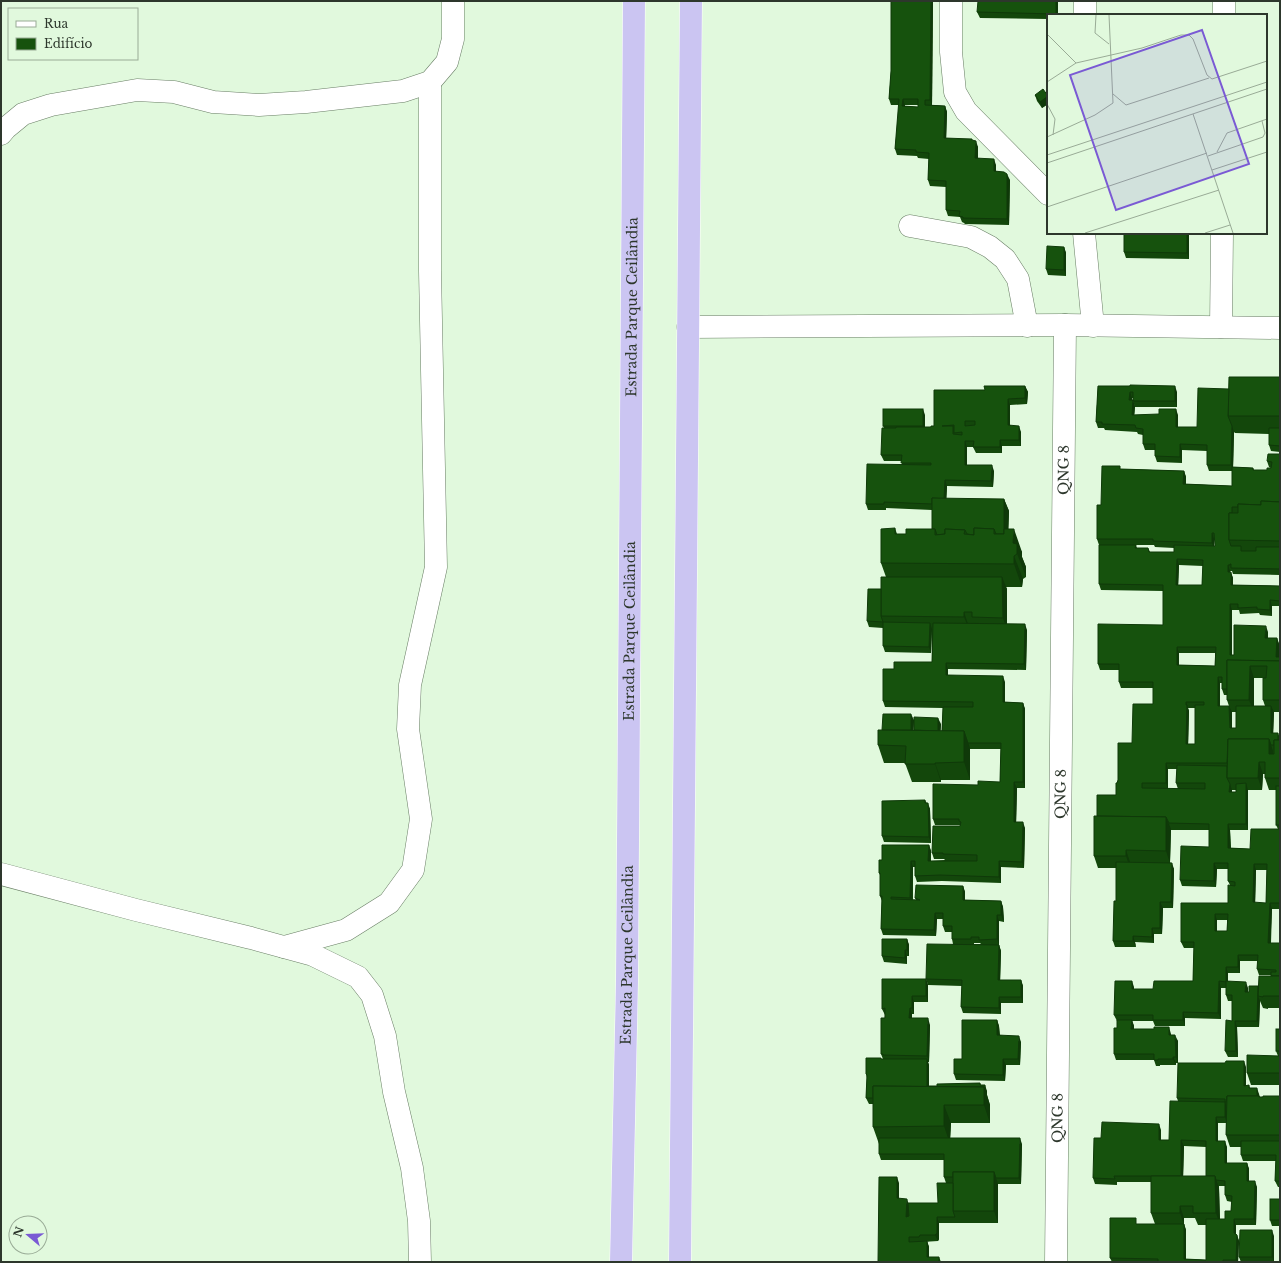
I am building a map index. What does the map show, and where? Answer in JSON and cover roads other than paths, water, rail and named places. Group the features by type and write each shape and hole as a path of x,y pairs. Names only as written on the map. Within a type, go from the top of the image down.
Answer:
{"highway":[{"name":"Estrada Parque Ceilândia","path":"621,1262 627,981 634,1"},
{"path":"680,1262 691,1"}],"street":[{"path":"1,134 23,114 51,106 137,90 174,92 213,102 259,105 306,102 403,91 430,82 447,62 453,39 453,1"},
{"path":"951,1 951,52 955,92 966,111 1047,193"},
{"path":"1085,1 1085,14"},
{"path":"284,947 346,930 389,903 413,870 421,819 408,729 410,685 436,567 430,279 430,82"},
{"path":"910,226 972,237 990,247 1005,259 1018,279 1027,326"},
{"path":"1084,234 1093,326"},
{"path":"1221,328 1222,234"},
{"path":"688,327 1065,325 1280,328"},
{"name":"QNG 8","path":"1056,1262 1065,325"},
{"path":"1,874 313,955 358,976 372,995 385,1036 394,1092 412,1168 419,1221 420,1262"}]}
